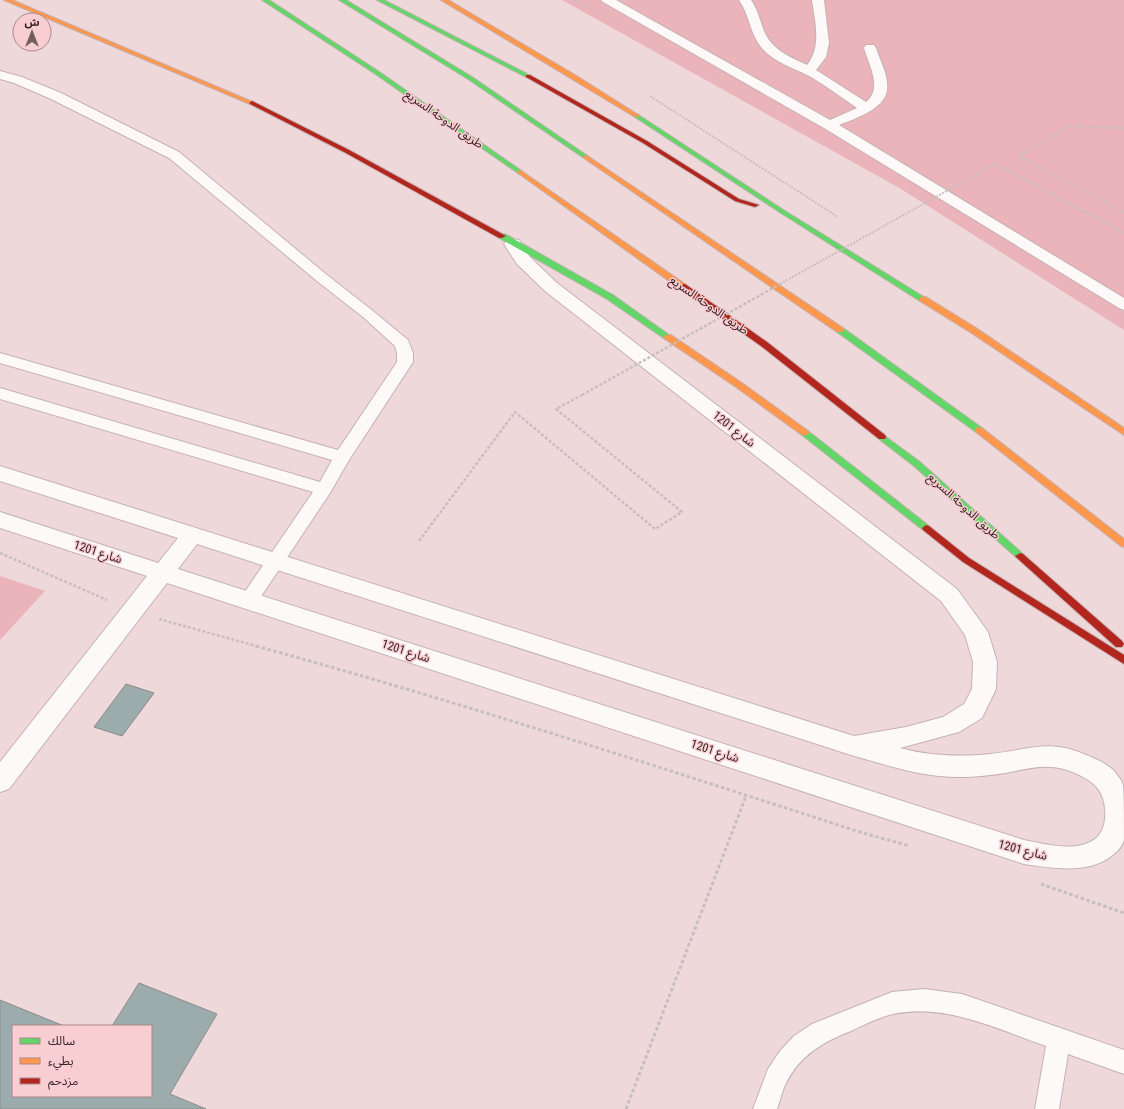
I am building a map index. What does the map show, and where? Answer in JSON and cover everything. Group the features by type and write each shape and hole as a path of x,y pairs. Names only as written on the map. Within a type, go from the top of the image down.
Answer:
{"highway":[{"path":"7,0 242,98 290,121 412,186 513,244 610,297 676,341 821,445 966,560 1124,660"},
{"name":"طريق الدوحة السريع","path":"265,0 376,72 764,344 917,464 1124,649"},
{"path":"342,0 470,78 867,348 998,444 1124,544"},
{"path":"380,0 470,45 591,111 737,200 783,212"},
{"path":"444,0 618,104 783,212 973,330 1124,432"}],"street":[{"name":"شارع 1201","path":"513,244 523,260 551,287 950,595 976,632 985,662 984,688 973,710 950,725 906,737 851,745"},
{"name":"شارع 1201","path":"0,473 851,745 912,762 953,766 997,764 1037,755 1056,756 1073,761 1096,772 1107,780 1116,791 1121,806 1122,820 1117,834 1097,852 1061,859 1024,852 249,599 163,573 0,520"},
{"path":"0,781 193,534"}],"lane":[{"path":"607,0 829,125 1124,305"},
{"path":"745,0 749,5 757,31 766,45 785,59 809,71 866,108"},
{"path":"809,71 820,57 823,42 818,0"},
{"path":"829,125 866,108 879,98 881,91 870,48"},
{"path":"0,75 13,78 56,96 174,155 322,278 368,314 402,344 405,353 404,362 342,457 324,489 249,599"},
{"path":"0,358 342,457"},
{"path":"0,393 324,489"},
{"path":"765,1109 776,1077 788,1059 802,1044 820,1032 892,1003 924,1000 962,1005 1124,1062"},
{"path":"1047,1109 1059,1039"}],"path":[{"path":"1124,128 1070,126 1019,156 1124,212"},
{"path":"419,541 515,412 654,528 682,512 556,409 996,164 1124,233"},
{"path":"0,553 132,611 337,668 583,743 863,833 915,847"},
{"path":"626,1109 746,795"},
{"path":"1034,882 1124,913"}],"shaded area":[{"path":"562,0 1124,0 1124,330 901,189"},
{"path":"0,576 45,591 0,640"}],"building":[{"path":"126,684 154,693 122,736 94,727"},
{"path":"139,983 217,1014 170,1094 206,1109 0,1109 0,1000 62,1025 12,1025 12,1097 152,1097 152,1025 113,1025"}],"traffic: fast":[{"path":"265,0 376,72 520,172"},
{"path":"342,0 470,78 586,157"},
{"path":"380,0 528,76"},
{"path":"637,116 783,212 923,299"},
{"path":"502,236 610,297 668,337"},
{"path":"840,330 979,430"},
{"path":"805,433 926,528"},
{"path":"882,437 917,464 1020,556"}],"traffic: slow":[{"path":"7,0 252,103"},
{"path":"444,0 573,76 637,116"},
{"path":"586,157 840,330"},
{"path":"520,172 682,286"},
{"path":"923,299 973,330 1124,432"},
{"path":"668,337 739,385 805,433"},
{"path":"979,430 1124,544"}],"traffic: jam":[{"path":"528,76 645,142 737,200 755,205"},
{"path":"252,103 347,151 502,236"},
{"path":"682,286 764,344 882,437"},
{"path":"926,528 966,560 1124,660"},
{"path":"1020,556 1119,644"}]}
